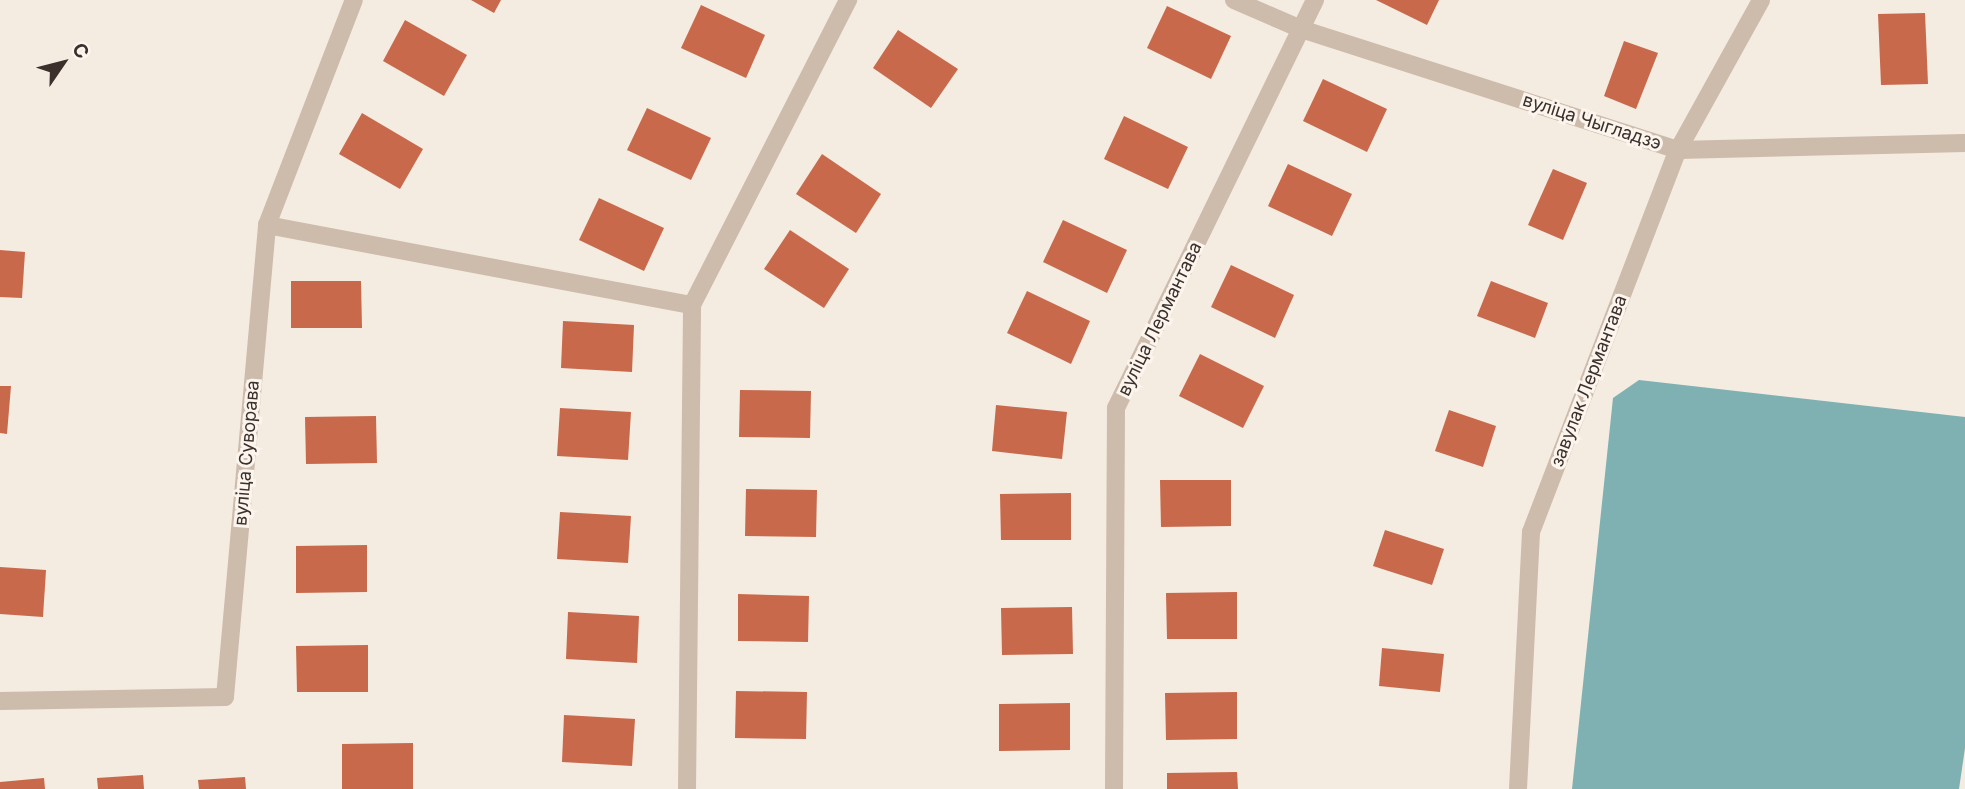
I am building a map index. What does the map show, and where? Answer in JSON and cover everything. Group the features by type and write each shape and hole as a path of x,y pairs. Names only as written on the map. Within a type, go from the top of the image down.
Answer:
{"street":[{"name":"вуліца Суворава","path":"0,701 225,697 267,225 354,0"},
{"path":"687,789 692,305 848,0"},
{"name":"вуліца Чыгладзэ","path":"1234,0 1301,29 1678,150 1965,143"},
{"name":"вуліца Лермантава","path":"1114,789 1116,408 1315,0"},
{"name":"завулак Лермантава","path":"1518,789 1531,532 1678,150 1761,0"},
{"path":"267,225 692,305"}],"water":[{"path":"1639,380 1965,417 1965,748 1959,789 1572,789 1613,398"}],"building":[{"path":"471,0 501,0 494,13"},
{"path":"1376,0 1439,0 1427,25"},
{"path":"701,5 765,35 746,78 681,48"},
{"path":"1167,6 1231,36 1211,79 1147,48"},
{"path":"1925,13 1928,84 1881,85 1878,14"},
{"path":"405,20 467,55 444,96 383,61"},
{"path":"898,30 958,69 931,108 873,68"},
{"path":"1624,41 1658,53 1636,109 1604,96"},
{"path":"1323,79 1387,109 1367,152 1303,121"},
{"path":"647,108 711,138 691,180 627,150"},
{"path":"362,113 423,149 400,189 339,154"},
{"path":"1124,116 1188,147 1168,189 1104,159"},
{"path":"822,154 881,194 856,233 796,194"},
{"path":"1288,164 1352,194 1332,236 1268,206"},
{"path":"1553,169 1587,183 1563,240 1528,225"},
{"path":"599,198 664,228 644,271 579,240"},
{"path":"1063,220 1127,250 1107,293 1043,262"},
{"path":"790,230 849,269 824,308 764,269"},
{"path":"0,250 25,252 22,298 0,297"},
{"path":"1231,265 1294,295 1275,338 1211,307"},
{"path":"291,281 361,281 362,328 291,328"},
{"path":"1491,281 1548,303 1535,338 1477,316"},
{"path":"1027,291 1090,321 1071,364 1007,333"},
{"path":"563,321 634,325 632,372 561,368"},
{"path":"1200,354 1264,386 1243,428 1179,396"},
{"path":"0,386 11,386 7,434 0,433"},
{"path":"740,390 811,391 810,438 739,437"},
{"path":"996,405 1067,412 1062,459 992,451"},
{"path":"560,408 631,412 628,460 557,456"},
{"path":"1449,410 1496,426 1483,467 1435,451"},
{"path":"376,416 377,463 306,464 305,417"},
{"path":"1160,480 1231,480 1231,526 1161,527"},
{"path":"746,489 817,490 816,537 745,536"},
{"path":"1071,493 1071,540 1001,540 1000,494"},
{"path":"560,512 631,516 628,563 557,559"},
{"path":"1385,530 1444,549 1432,585 1373,566"},
{"path":"367,545 367,592 296,593 296,546"},
{"path":"0,567 46,570 43,617 0,614"},
{"path":"1237,592 1237,639 1167,639 1166,593"},
{"path":"738,594 809,596 808,642 738,641"},
{"path":"1072,607 1073,654 1002,655 1001,608"},
{"path":"568,612 639,616 637,663 566,659"},
{"path":"368,645 368,692 297,692 296,646"},
{"path":"1382,648 1444,654 1440,692 1379,686"},
{"path":"736,691 807,692 806,739 735,738"},
{"path":"1237,692 1237,739 1166,740 1165,693"},
{"path":"1070,703 1070,750 999,751 999,704"},
{"path":"564,715 635,719 632,766 562,762"},
{"path":"413,743 413,789 342,789 342,744"},
{"path":"1237,772 1238,789 1167,789 1167,773"},
{"path":"143,775 144,789 98,789 97,778"},
{"path":"245,777 246,789 199,789 198,780"},
{"path":"44,778 45,789 0,789 0,782"}]}
